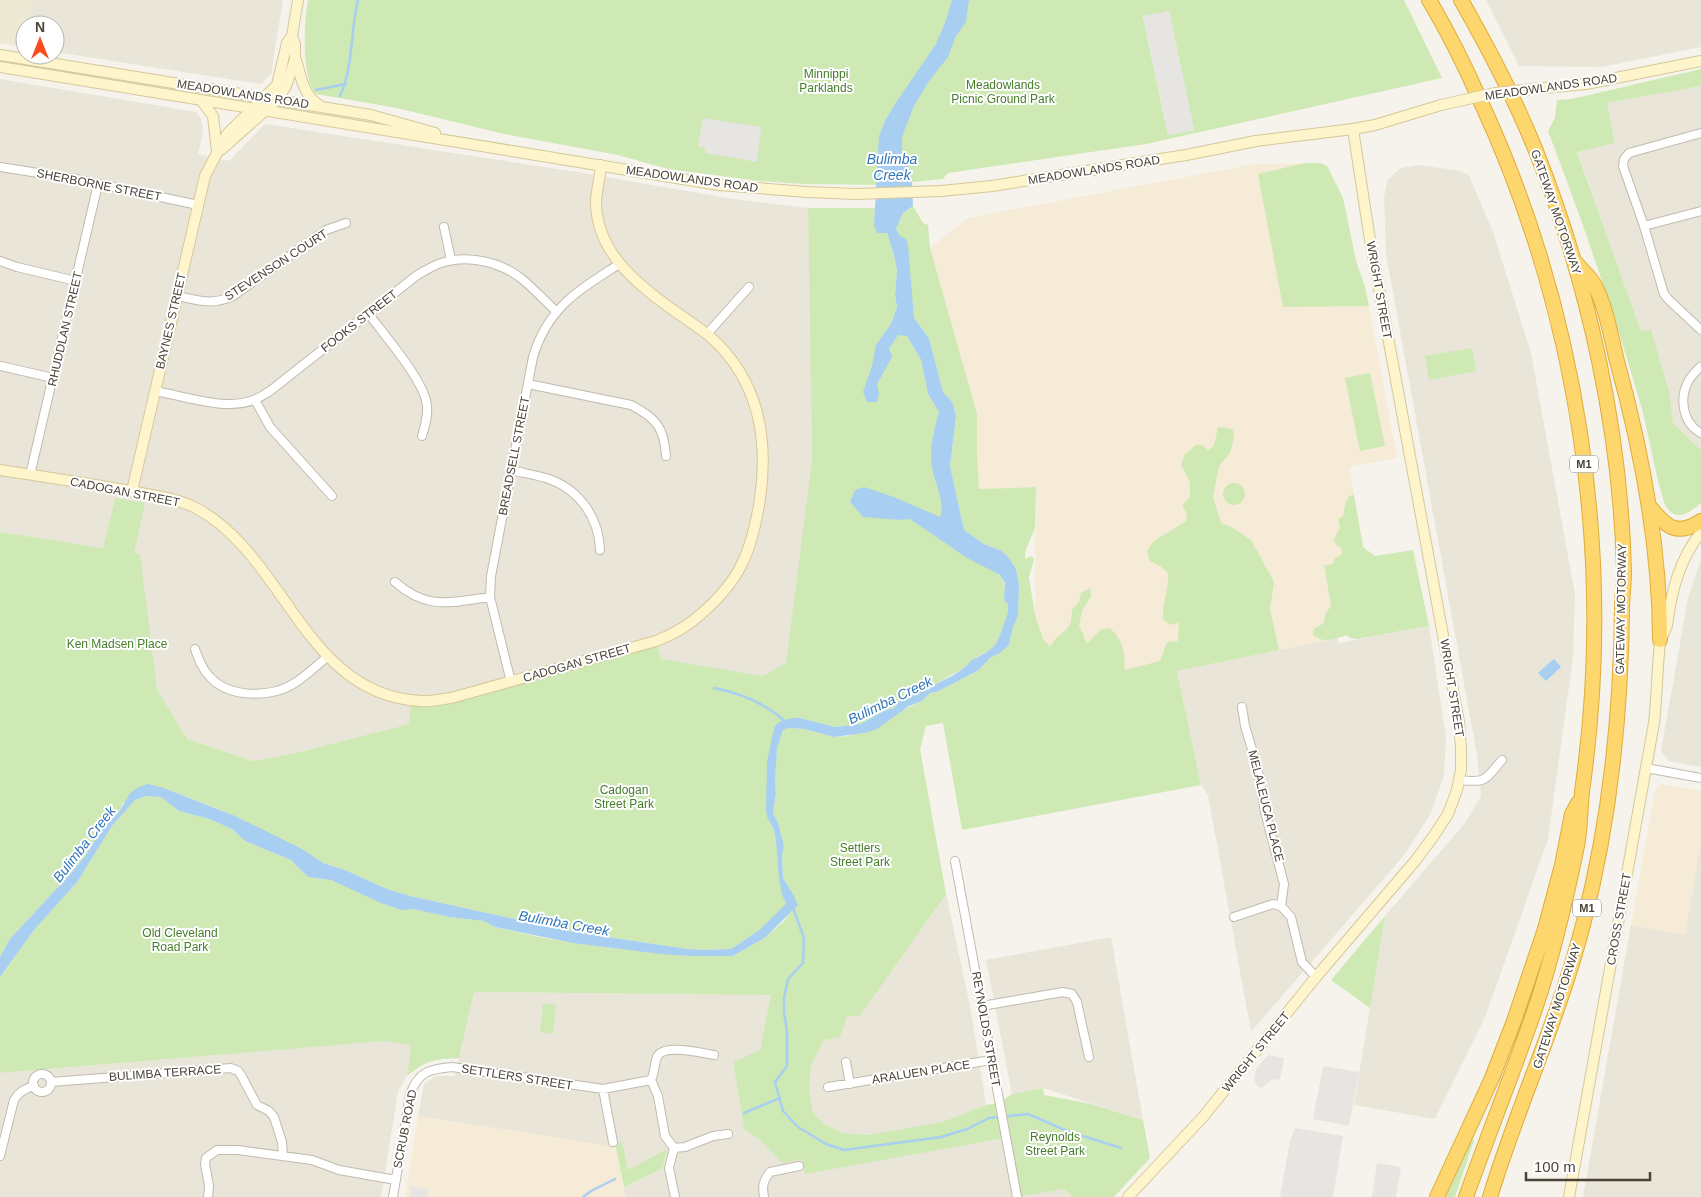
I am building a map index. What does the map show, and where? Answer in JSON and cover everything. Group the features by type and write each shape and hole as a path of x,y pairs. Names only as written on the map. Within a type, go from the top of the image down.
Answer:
{"highway":[{"name":"GATEWAY MOTORWAY","path":"1429,0 1474,86 1515,183 1544,269 1572,389 1588,500 1594,601 1590,726 1577,844 1547,971 1466,1197"},
{"name":"GATEWAY MOTORWAY","path":"1461,0 1502,74 1536,151 1573,260 1587,310 1604,387 1612,436 1619,495 1624,575 1621,669 1616,733 1608,802 1598,860 1573,960 1551,1030 1504,1153 1490,1197"},
{"path":"1573,260 1594,283 1629,407 1650,507 1659,587 1660,640"},
{"path":"1650,507 1668,527 1688,528 1701,521"},
{"path":"1437,1197 1492,1078 1514,1021 1549,914 1562,865 1572,814 1581,799"}],"street":[{"path":"278,99 288,82 295,58 295,44 292,36 298,0"},
{"name":"BAYNES STREET","path":"132,491 205,176 227,134 277,85 287,43 292,36"},
{"name":"MEADOWLANDS ROAD","path":"0,55 371,115 482,146"},
{"path":"295,58 307,94 312,100 323,107"},
{"name":"MEADOWLANDS ROAD","path":"0,67 719,185 856,194 941,191 1001,185 1186,155 1256,141 1375,125 1441,105 1495,93 1586,84 1701,61"},
{"name":"BAYNES STREET","path":"217,152 278,99"},
{"path":"201,100 213,116 217,152"},
{"name":"WRIGHT STREET","path":"1128,1197 1203,1117 1316,977 1416,860 1448,814 1457,790 1461,748 1459,722 1378,283 1352,129"},
{"path":"1701,132 1630,153 1624,158 1623,166 1644,226 1664,294 1701,330"},
{"name":"CADOGAN STREET","path":"0,470 174,499 195,508 221,524 241,542 327,657 346,674 367,688 394,698 423,702 451,698 656,641 678,631 712,605 728,588 739,571 753,536 759,504 764,449 761,426 754,401 739,370 718,344 633,278 619,264 607,245 599,224 596,200 601,165"},
{"name":"SHERBORNE STREET","path":"0,167 98,184 198,205"},
{"name":"RHUDDLAN STREET","path":"30,475 98,184"},
{"path":"1644,226 1701,211"},
{"name":"STEVENSON COURT","path":"177,296 209,302 220,302 233,296 326,230 346,223"},
{"path":"444,227 451,260"},
{"name":"FOOKS STREET","path":"155,391 217,403 237,404 255,400 270,391 416,276 440,263 451,260 482,261 509,270 521,278 556,311"},
{"path":"0,261 76,281"},
{"name":"BREADSELL STREET","path":"511,682 490,597 493,560 538,339 556,311 583,288 619,264"},
{"path":"707,334 749,287"},
{"path":"368,313 417,379 424,393 427,406 427,421 422,436"},
{"path":"1701,365 1689,380 1683,402 1690,425 1701,433"},
{"path":"2,366 54,378"},
{"path":"528,384 631,406 645,412 654,420 662,432 666,456"},
{"path":"255,400 270,427 332,496"},
{"path":"511,470 548,478 573,493 583,502 593,517 600,536 600,550"},
{"name":"CROSS STREET","path":"1569,1197 1646,768 1658,684 1660,640 1667,627 1670,601 1681,566 1701,532"},
{"path":"395,582 407,592 421,599 434,602 490,597"},
{"path":"195,650 201,666 210,678 223,687 251,694 267,694 294,684 327,657"},
{"name":"MELALEUCA PLACE","path":"1242,708 1257,766 1265,812 1284,884 1282,906"},
{"path":"1459,780 1479,782 1485,779 1502,760"},
{"path":"1646,768 1701,778"},
{"name":"REYNOLDS STREET","path":"955,861 1017,1197"},
{"path":"1234,917 1273,904 1282,906 1291,917 1302,962 1316,977"},
{"path":"982,1006 1063,992 1072,994 1077,1002 1089,1057"},
{"path":"674,1148 665,1136 658,1096 650,1080 655,1071 658,1055 664,1050 674,1049 714,1055"},
{"name":"ARALUEN PLACE","path":"828,1087 991,1060"},
{"path":"846,1062 850,1084"},
{"name":"SETTLERS STREET","path":"431,1069 452,1067 603,1089 650,1080"},
{"name":"BULIMBA TERRACE","path":"51,1082 231,1068 238,1071 257,1105 269,1111 274,1117 282,1142 284,1156"},
{"name":"SCRUB ROAD","path":"393,1197 413,1085 420,1076 431,1069"},
{"path":"40,1074 48,1076 51,1082 46,1092 37,1091 34,1086 34,1080 40,1074"},
{"path":"0,1156 14,1100 18,1093 34,1086"},
{"path":"603,1089 612,1142"},
{"path":"674,1148 685,1148 713,1136 728,1134"},
{"path":"674,1148 669,1168 675,1197"},
{"path":"208,1197 209,1186 205,1164 206,1158 217,1150 238,1150 284,1156 319,1162 339,1170 396,1180"},
{"path":"764,1197 762,1188 770,1172 799,1166"}],"shaded area":[{"path":"0,0 33,0 31,15 15,15 15,45 0,43"},
{"path":"33,0 283,0 271,74 261,84 65,54 65,15 31,15"},
{"path":"1486,0 1701,0 1701,47 1601,67 1519,66"},
{"path":"1169,11 1194,130 1168,135 1143,16"},
{"path":"0,79 196,112 201,118 203,132 198,154 229,161 265,124 583,173 733,199 808,208 812,459 786,664 763,676 661,659 656,641 409,724 296,753 253,761 187,739 157,689 134,553 115,498 103,548 0,532"},
{"path":"1701,86 1701,450 1673,423 1670,395 1650,330 1641,331 1577,151 1615,143 1607,103"},
{"path":"703,118 761,127 757,162 705,153 706,148 698,146"},
{"path":"1321,163 1327,166 1343,198 1356,261 1369,306 1397,458 1349,467 1365,558 1324,566 1337,638 1045,699 1035,615 1036,487 979,489 977,457 930,248 968,218 1255,164"},
{"path":"1419,165 1461,171 1469,176 1493,232 1531,353 1575,594 1573,658 1548,839 1486,1015 1435,1119 1354,1105 1385,916 1465,823 1481,796 1477,755 1386,254 1384,197 1388,179 1401,168"},
{"path":"1701,559 1701,767 1669,761 1661,751 1688,598"},
{"path":"1429,626 1446,737 1444,775 1431,813 1405,854 1251,1032 1208,795 1201,785 1177,670 1337,638 1339,643"},
{"path":"1662,784 1701,791 1701,841 1685,935 1631,925 1655,791 1657,786"},
{"path":"1701,841 1701,1197 1583,1197 1631,925 1685,934"},
{"path":"946,894 971,1011 986,1105 942,1122 868,1135 843,1133 824,1124 813,1113 809,1090 811,1066 824,1040 847,1016 860,1016"},
{"path":"1111,937 1143,1120 1043,1088 1012,1094 986,960"},
{"path":"474,992 772,995 760,1050 733,1062 744,1129 760,1140 782,1162 802,1159 805,1173 1006,1138 1017,1197 625,1197 624,1187 663,1168 667,1154 628,1170 616,1147 418,1116 424,1084 436,1076 455,1076"},
{"path":"385,1041 411,1045 407,1076 398,1091 381,1197 0,1197 0,1073"},
{"path":"1268,1055 1284,1058 1280,1080 1273,1079 1261,1088 1254,1081 1256,1069"},
{"path":"1323,1066 1359,1072 1349,1126 1313,1119"},
{"path":"418,1116 616,1147 625,1197 405,1197"},
{"path":"1295,1128 1343,1136 1333,1197 1280,1197 1290,1141"},
{"path":"1377,1163 1401,1167 1396,1197 1372,1197"},
{"path":"411,1186 429,1189 427,1197 409,1197"},
{"path":"1064,1189 1073,1197 1018,1197"}],"green space":[{"path":"308,0 1404,0 1442,78 1146,144 948,173 943,179 912,182 912,180 895,185 805,184 759,181 668,169 618,155 504,134 397,108 316,94 311,86 306,63 305,35","holes":["1169,11 1194,130 1168,135 1143,17","761,131 705,153 706,148 698,146"]},
{"path":"1701,69 1701,86 1607,103 1615,143 1577,152 1641,331 1651,330 1670,395 1673,423 1701,450 1701,503 1687,513 1678,515 1674,514 1665,505 1642,409 1621,339 1586,234 1548,131 1555,118 1557,100 1572,99"},
{"path":"1305,163 1321,163 1327,166 1343,198 1356,261 1369,306 1283,307 1258,174"},
{"path":"913,206 923,223 928,225 930,248 977,414 979,489 1036,487 1035,528 1025,552 1025,559 1032,556 1034,560 1029,577 1035,615 1043,639 1050,647 1056,638 1067,629 1071,622 1072,610 1079,602 1081,593 1090,588 1091,596 1082,611 1079,625 1087,644 1101,629 1110,628 1122,647 1125,670 1160,661 1167,642 1178,641 1179,622 1170,625 1163,619 1168,573 1150,561 1147,551 1154,541 1186,521 1187,513 1182,505 1190,497 1190,482 1181,465 1185,454 1196,445 1202,445 1208,450 1214,446 1218,427 1233,429 1234,438 1230,453 1219,466 1213,497 1221,523 1235,529 1251,540 1274,582 1270,609 1279,650 1177,671 1201,785 962,830 943,723 926,726 920,749 946,894 860,1016 847,1016 840,1037 824,1040 811,1066 809,1090 813,1113 824,1124 843,1133 868,1135 942,1122 986,1105 999,1103 1012,1094 1043,1088 1044,1095 1091,1104 1143,1120 1150,1158 1114,1197 1073,1197 1064,1189 1017,1197 1005,1138 805,1174 802,1159 782,1163 760,1140 744,1129 733,1062 760,1050 771,995 474,992 459,1058 431,1061 407,1076 411,1045 385,1041 0,1073 0,977 34,930 78,881 112,826 135,800 146,796 161,797 179,811 209,819 232,829 245,841 291,860 308,877 331,880 401,909 413,909 449,917 484,921 495,927 544,938 604,947 689,956 733,956 766,937 783,922 788,916 793,894 783,878 782,855 784,846 778,823 773,813 776,795 777,749 783,730 788,728 805,729 834,737 848,736 922,701 930,693 937,692 979,670 990,658 1000,653 1009,645 1013,627 1018,616 1019,585 1016,569 1002,551 984,544 964,530 950,466 956,417 953,403 943,392 929,338 914,318 900,236 896,229 903,213"},
{"name":"Cadogan Street Park","path":"808,208 875,208 874,224 877,232 887,233 897,271 895,295 897,307 891,324 907,336 921,360 928,394 939,412 933,436 943,509 940,517 1003,579 1005,586 1004,599 1008,605 1008,612 995,645 987,652 934,685 919,689 900,700 894,708 883,711 861,724 835,727 800,718 792,718 774,727 767,817 774,830 787,904 758,931 731,949 688,949 574,932 410,896 387,889 345,870 323,863 304,850 221,810 164,788 123,803 119,812 104,826 85,856 72,872 10,939 0,957 0,532 103,548 115,498 145,503 134,553 140,554 157,689 187,739 253,761 296,753 409,724 411,701 423,702 656,641 661,659 763,676 786,663 812,459"},
{"path":"1472,348 1476,371 1429,380 1425,356"},
{"path":"1370,373 1385,446 1360,451 1345,378"},
{"path":"1234,483 1242,486 1245,494 1242,502 1234,505 1226,502 1223,494 1226,486"},
{"path":"1354,495 1363,547 1375,556 1413,550 1429,626 1357,639 1350,638 1347,635 1325,640 1313,635 1314,629 1324,623 1325,614 1331,606 1324,565 1333,564 1335,558 1342,554 1342,549 1336,545 1334,540 1340,527 1338,519 1343,516 1349,496"},
{"path":"1385,916 1370,1008 1331,980"},
{"path":"543,1003 556,1005 553,1034 540,1032"},
{"path":"1472,1139 1474,1140 1455,1197 1446,1197"},
{"path":"622,1142 628,1170 667,1149 663,1168 624,1187 615,1143"}],"water":[{"name":"Bulimba Creek","path":"952,0 969,0 966,22 956,36 948,57 929,81 914,106 902,137 902,155 909,168 912,182 913,206 903,213 896,229 900,236 907,240 914,318 929,338 943,392 953,403 956,417 950,466 964,530 984,544 1002,551 1016,569 1019,585 1018,616 1013,627 1009,645 1000,653 990,658 979,670 937,692 930,693 922,701 909,706 877,729 864,733 834,737 805,729 788,728 783,730 777,749 776,794 773,813 778,823 784,846 782,855 783,878 798,905 766,937 733,956 661,954 573,943 495,927 484,921 449,917 413,909 401,910 331,880 308,877 291,860 245,841 232,829 209,819 179,811 161,797 146,796 135,800 112,826 78,881 34,930 0,977 0,957 10,939 72,872 85,856 104,826 119,812 130,793 148,784 164,788 235,816 304,850 323,863 345,870 387,889 410,896 574,932 688,949 731,949 758,931 786,904 779,878 774,830 767,817 766,809 767,762 774,727 779,722 792,718 800,718 835,727 861,724 883,711 894,708 900,700 919,689 934,685 952,676 972,660 987,652 995,645 1008,612 1008,605 1004,600 1005,583 1000,575 967,558 910,519 892,520 863,517 850,502 855,490 864,487 894,497 940,517 942,505 931,460 935,425 939,412 928,394 921,360 907,336 898,335 889,349 892,357 877,384 879,394 877,402 867,402 863,392 872,366 876,345 891,324 897,307 895,295 897,271 894,255 887,233 877,233 874,225 879,136 895,104 936,44"},
{"path":"1554,659 1561,667 1546,681 1538,673"}],"waterway":[{"path":"340,96 348,72 358,0"},
{"path":"316,90 346,84"},
{"path":"714,688 752,700 770,709 786,722"},
{"path":"793,908 804,938 803,963 788,979 784,998 787,1066 775,1082 783,1111 798,1127 826,1144 844,1150 941,1137 967,1129 989,1118 1028,1114 1067,1131 1121,1148"},
{"path":"744,1113 780,1098"},
{"path":"583,1197 615,1179"}],"park label":[{"name":"Minnippi Parklands","path":"826,81"},
{"name":"Meadowlands Picnic Ground Park","path":"1003,92"},
{"name":"Ken Madsen Place","path":"117,644"},
{"name":"Settlers Street Park","path":"860,855"},
{"name":"Old Cleveland Road Park","path":"180,940"},
{"name":"Reynolds Street Park","path":"1055,1144"}]}
